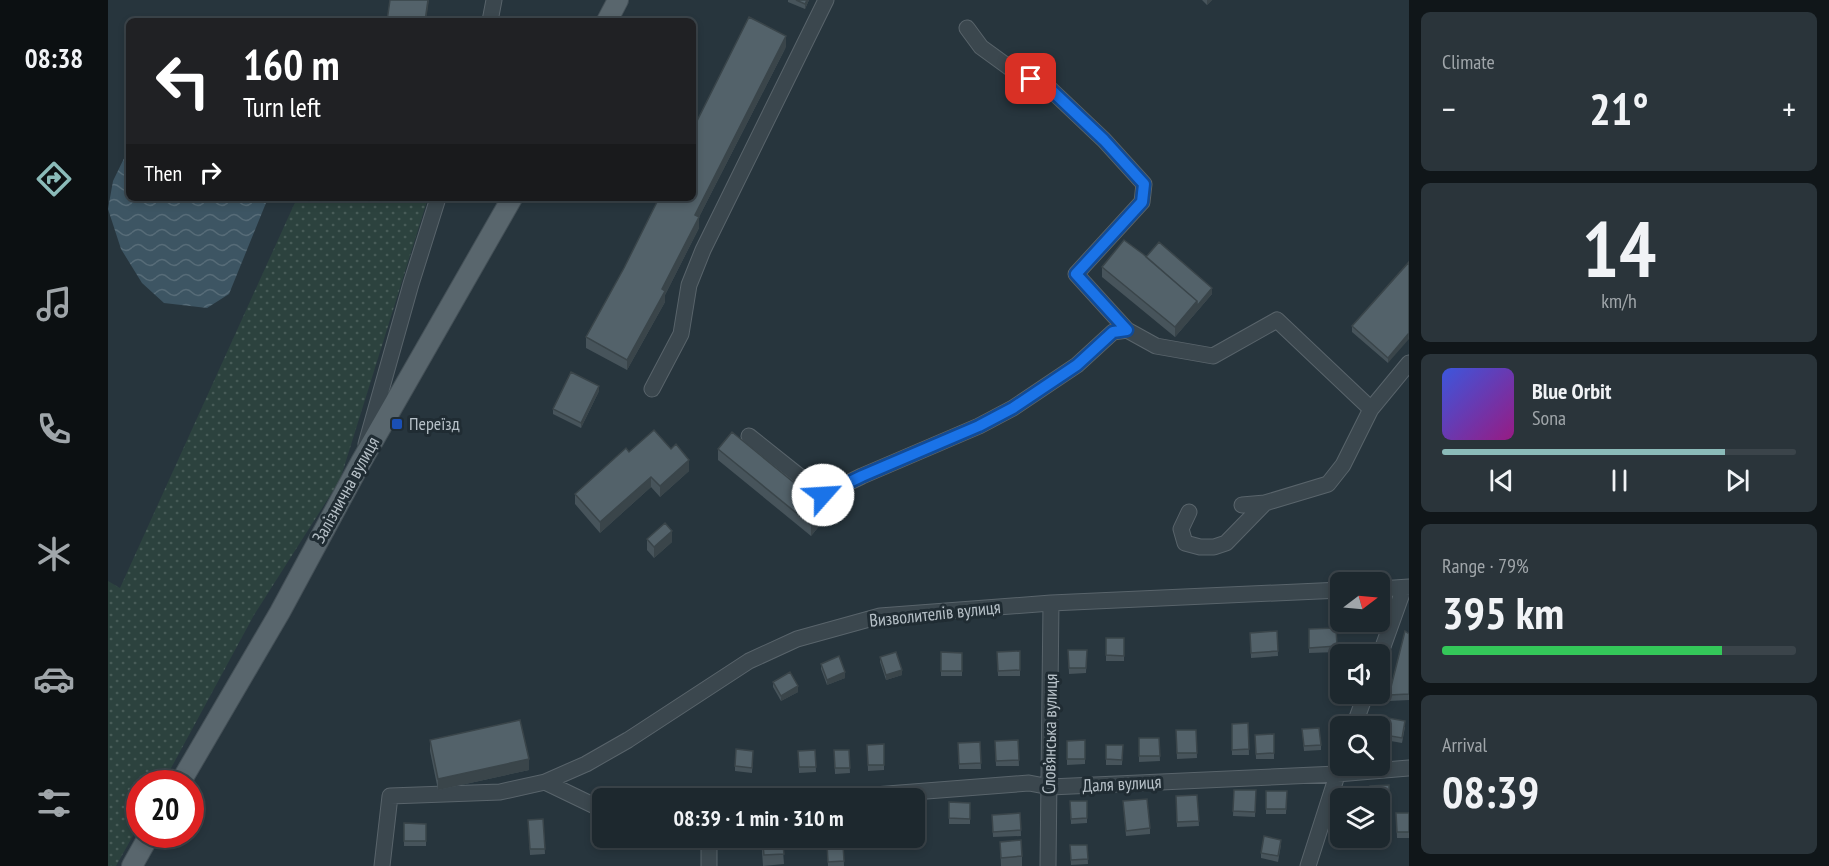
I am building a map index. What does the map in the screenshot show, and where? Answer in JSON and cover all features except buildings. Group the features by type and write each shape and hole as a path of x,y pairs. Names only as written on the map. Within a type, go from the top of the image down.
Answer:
{"main road":[{"path":"609,18 618,0"},
{"name":"Залізнична вулиця","path":"188,770 280,612 361,462 510,201"},
{"path":"132,866 142,848"}],"street":[{"path":"490,18 494,0"},
{"path":"652,389 681,334 689,285 703,250 826,0"},
{"path":"967,28 981,47 1014,72 1048,87 1104,140 1144,184 1142,202 1076,274 1127,330 1156,346 1213,356 1277,320 1371,408"},
{"path":"361,462 437,201"},
{"path":"749,436 823,495 979,426 1013,408 1077,365 1113,332 1127,330"},
{"path":"1242,505 1265,504 1328,484 1343,465 1371,408 1409,363"},
{"path":"1189,512 1181,530 1185,543 1200,548 1214,547 1226,543 1265,504"},
{"path":"1384,644 1407,588 1390,589"},
{"name":"Визволителів вулиця","path":"382,866 390,796 500,792 545,782 586,764 628,740 749,661 797,639 880,616 1052,603 1330,590"},
{"name":"Слов’янська вулиця","path":"1048,866 1052,603"},
{"name":"Даля вулиця","path":"1390,768 1409,768"},
{"name":"Даля вулиця","path":"925,791 1029,783 1050,787 1330,770"},
{"path":"1308,866 1337,776"},
{"path":"545,782 592,805"},
{"path":"709,848 709,866"}],"green space":[{"path":"296,201 427,201 340,480 254,615 170,770 126,770 126,848 116,866 108,866 108,581 120,588"}],"water":[{"path":"126,154 126,201 267,201 229,294 207,308 164,303 142,283 121,249 108,209 113,181"}],"place":[{"name":"Переїзд","path":"397,424"}],"route":[{"path":"823,495 979,426 1013,408 1077,365 1113,332 1127,330 1076,274 1142,202 1144,184 1104,140 1048,87 1031,79"}]}
